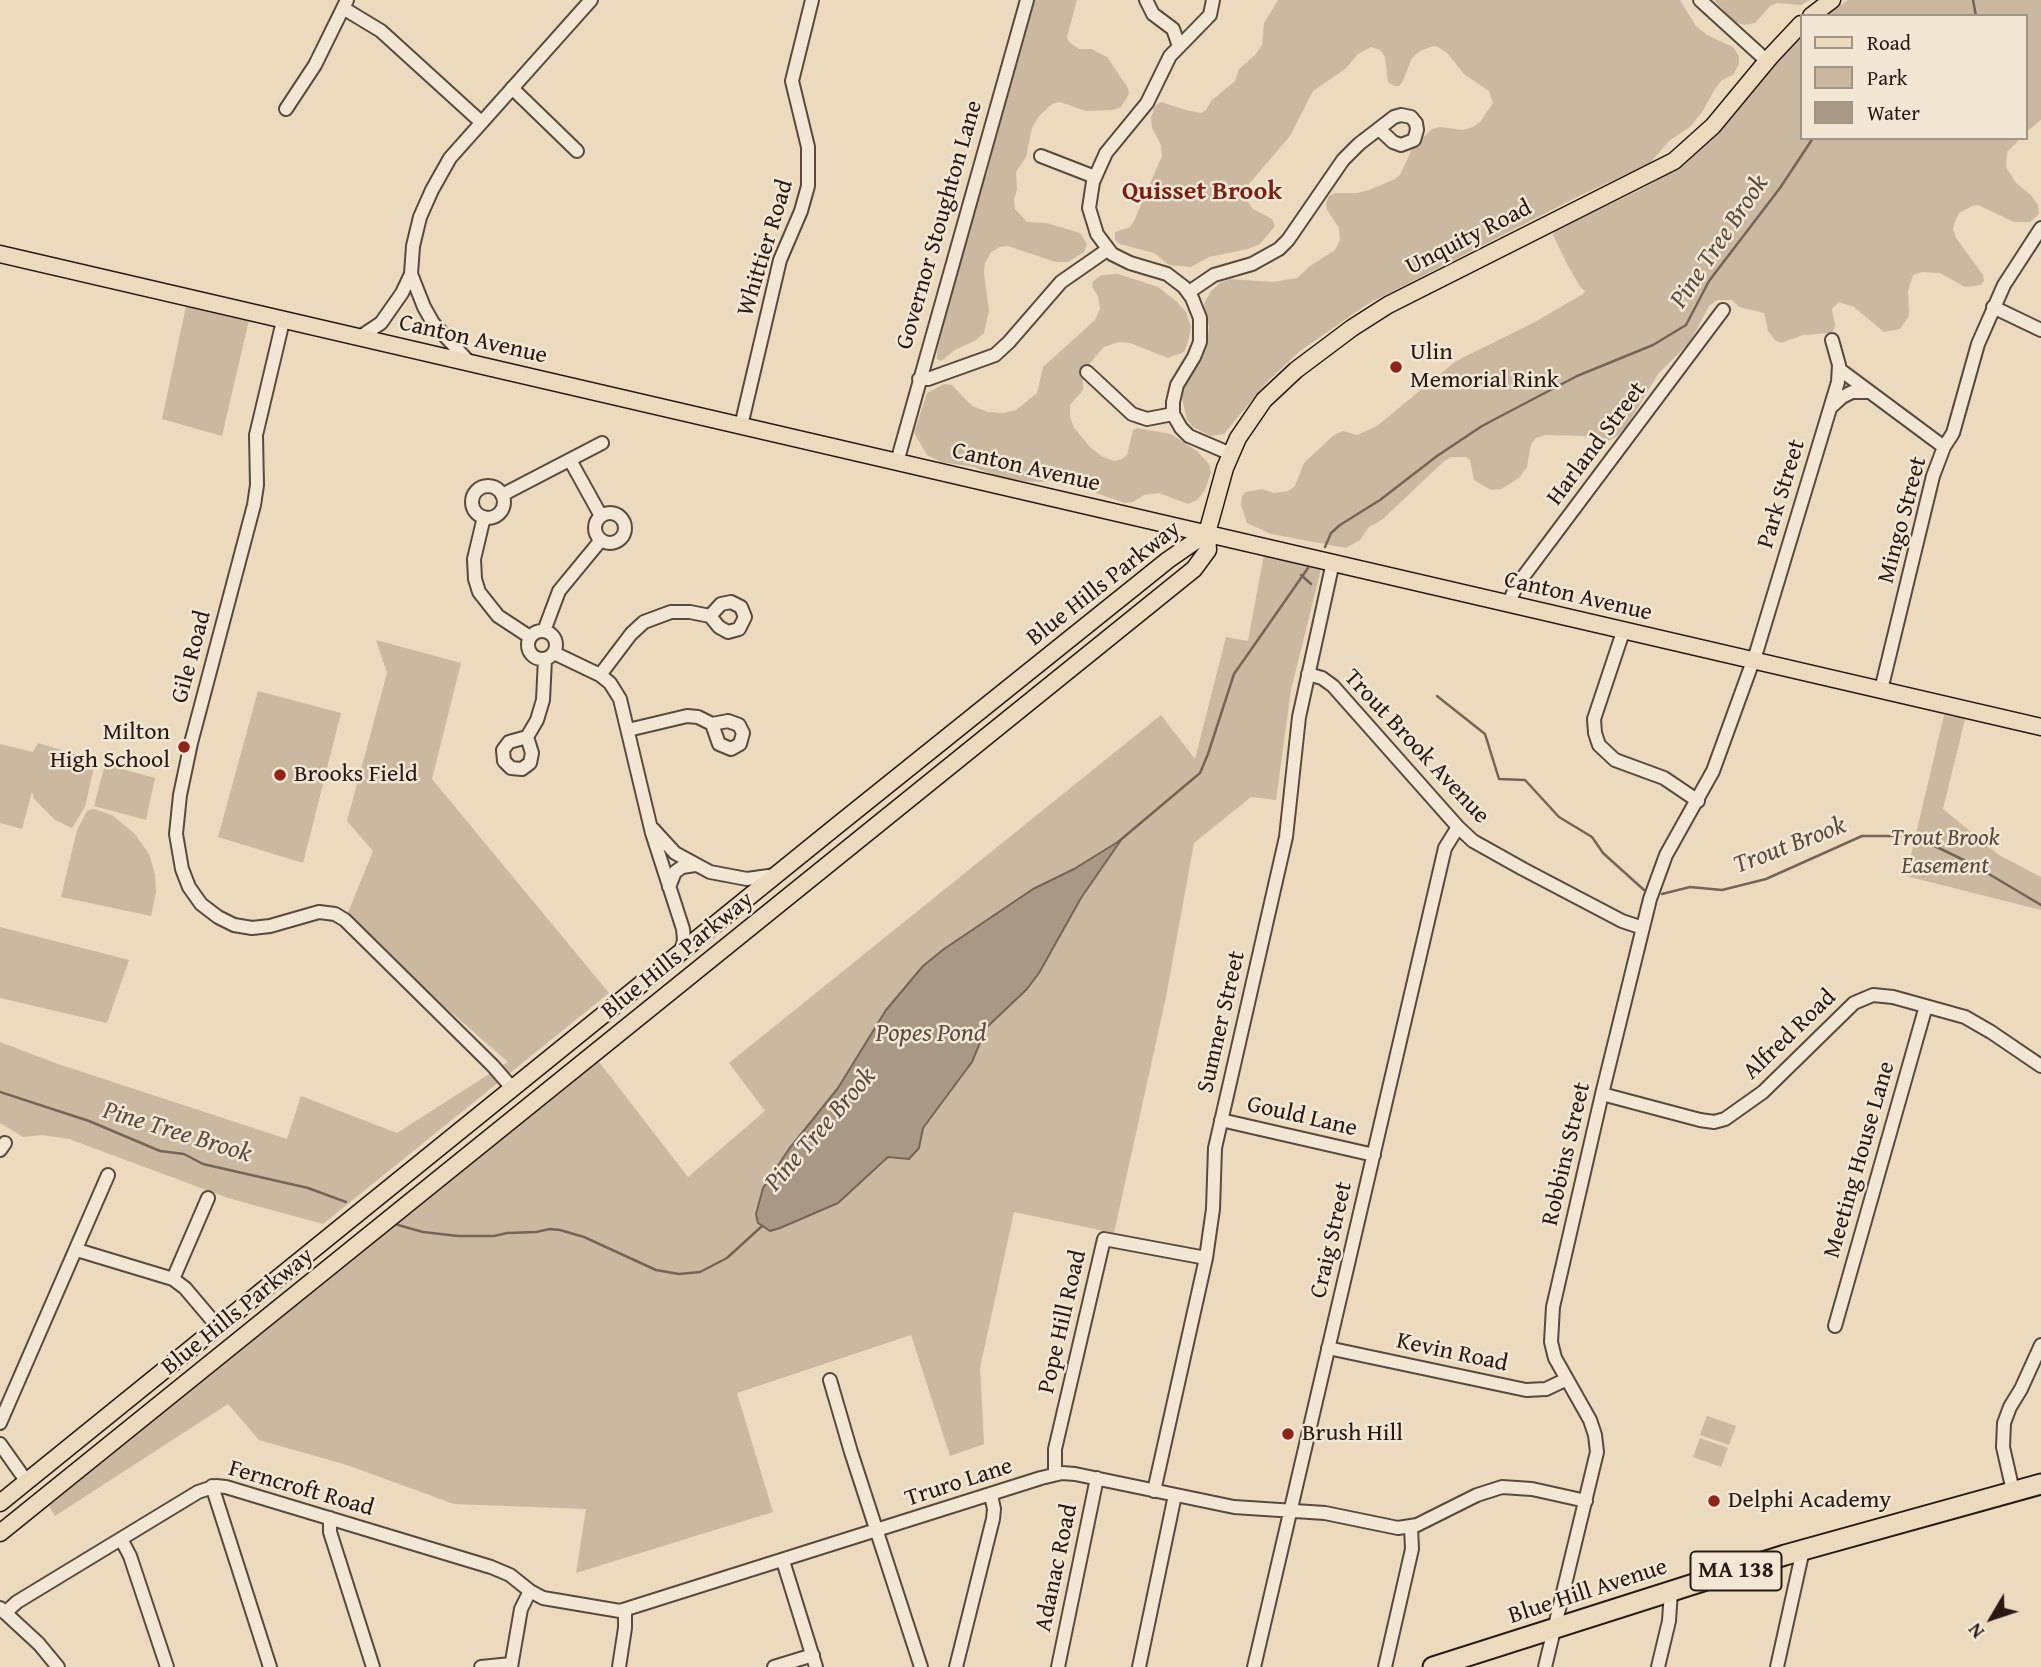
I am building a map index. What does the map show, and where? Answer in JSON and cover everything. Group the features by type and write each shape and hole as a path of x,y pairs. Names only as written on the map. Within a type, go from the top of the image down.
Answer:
{"highway":[{"name":"Blue Hill Avenue","path":"1433,1667 1803,1550 2041,1484"}],"main road":[{"path":"1814,14 1832,0"},
{"name":"Unquity Road","path":"1207,533 1231,454 1247,422 1264,400 1296,370 1340,335 1374,313 1674,161 1713,126 1800,25"},
{"name":"Canton Avenue","path":"0,254 2041,727"},
{"path":"1164,523 1174,538 1168,560"},
{"name":"Blue Hills Parkway","path":"0,1503 839,824 1168,560 1207,533"},
{"name":"Blue Hills Parkway","path":"0,1532 1188,574 1200,563 1208,550 1207,533"},
{"path":"1168,560 1176,557 1183,559 1188,564 1188,574"},
{"path":"839,824 854,842"},
{"path":"214,1330 226,1351"}],"street":[{"path":"360,337 376,328 391,312 411,274 414,236 427,199 450,158 591,0"},
{"name":"Whittier Road","path":"741,426 780,260 801,211 808,186 807,147 792,81 811,0"},
{"name":"Governor Stoughton Lane","path":"897,462 1027,0"},
{"path":"1146,0 1153,14 1173,29 1179,46"},
{"path":"1213,0 1210,15 1162,67 1147,103 1106,153 1095,177 1089,201 1090,214 1097,233 1108,250 1124,260 1167,274 1189,292 1200,318 1201,336 1196,352 1175,390 1173,414 1189,436 1231,454"},
{"path":"1700,0 1768,61"},
{"path":"286,109 315,65 345,4 381,31 481,122"},
{"path":"512,88 577,151"},
{"path":"1189,292 1213,275 1252,264 1279,249 1343,160 1378,129"},
{"path":"1041,156 1095,177"},
{"path":"1944,447 1952,433 1975,353 1993,307 2015,264 2041,228"},
{"path":"919,379 928,379 995,355 1061,282 1108,250"},
{"path":"411,274 433,323 468,362"},
{"path":"1993,307 2041,330"},
{"name":"Harland Street","path":"1508,604 1517,585 1723,310"},
{"name":"Gile Road","path":"283,321 256,435 257,485 254,505 194,730 180,795 176,834 182,869 189,887 201,904 234,925 265,927 319,912 345,920 513,1089"},
{"name":"Park Street","path":"1754,660 1830,407 1839,369 1832,340"},
{"name":"Mingo Street","path":"1839,369 1944,447 1932,481 1881,691"},
{"path":"1087,372 1132,414 1152,419 1173,414"},
{"path":"1830,407 1846,395 1857,391 1870,392"},
{"path":"502,495 602,443"},
{"path":"570,460 601,516"},
{"path":"490,486 502,495 504,505 493,517 484,517 473,505 477,491 490,486"},
{"path":"608,513 618,515 623,521 625,528 616,541 608,543 601,540 596,533 595,526 601,516 608,513"},
{"path":"484,517 474,559 477,586 494,612 530,637"},
{"path":"544,631 559,591 601,540"},
{"name":"Sumner Street","path":"1154,1490 1206,1258 1213,1209 1214,1156 1286,837 1295,741 1333,562"},
{"path":"600,674 643,622 677,611 710,615"},
{"path":"527,737 541,711 550,656 556,648 553,639 544,631 536,632 530,637 529,643 538,658 550,656 600,674 617,693 649,823 683,929 681,952"},
{"path":"1623,632 1594,719 1597,740 1615,760 1664,778 1698,800"},
{"name":"Robbins Street","path":"1545,1667 1596,1460 1597,1444 1587,1412 1565,1380 1552,1350 1552,1315 1602,1094 1661,866 1698,800 1725,742 1754,660"},
{"name":"Trout Brook Avenue","path":"1308,674 1322,678 1337,690 1473,841 1622,921 1643,928"},
{"path":"628,730 687,716 712,724"},
{"path":"649,823 669,847 695,865 717,874 740,878 760,878 777,874"},
{"name":"Craig Street","path":"1254,1667 1445,848 1458,827"},
{"path":"669,888 675,872 682,867 695,865"},
{"name":"Alfred Road","path":"1602,1094 1700,1120 1720,1121 1736,1113 1763,1092 1849,1007 1863,998 1885,995 1972,1021 2041,1066"},
{"name":"Meeting House Lane","path":"1835,1326 1926,1006"},
{"name":"Gould Lane","path":"1221,1120 1374,1154"},
{"path":"0,1423 108,1175"},
{"path":"173,1279 208,1198"},
{"name":"Pope Hill Road","path":"1055,1474 1055,1449 1104,1239 1206,1258"},
{"path":"77,1250 173,1279 185,1288 214,1330"},
{"path":"2013,1491 2003,1447 2004,1423 2041,1345"},
{"name":"Kevin Road","path":"1328,1348 1526,1390 1546,1389 1565,1380"},
{"path":"830,1380 921,1667"},
{"path":"0,1444 27,1482"},
{"name":"Truro Lane","path":"530,1591 558,1601 625,1611 1055,1474 1069,1473 1097,1478 1246,1509 1325,1513 1392,1527 1411,1527"},
{"name":"Adanac Road","path":"1058,1667 1097,1478"},
{"path":"212,1486 270,1667"},
{"name":"Ferncroft Road","path":"3,1610 212,1486 226,1487 491,1567 510,1575 530,1591"},
{"path":"1385,1667 1412,1549 1411,1527 1494,1489 1532,1489 1586,1501"},
{"path":"956,1667 993,1519 995,1509 991,1495"},
{"path":"1139,1667 1175,1495"},
{"path":"330,1518 330,1532 373,1667"},
{"path":"121,1538 130,1556 167,1667"},
{"path":"1777,1667 1803,1550"},
{"path":"774,1667 815,1661 783,1561"},
{"path":"481,1667 511,1665 521,1609 530,1591"},
{"path":"1658,1667 1669,1621 1671,1591"},
{"path":"3,1610 58,1667"},
{"path":"619,1667 625,1611"}],"green space":[{"path":"1035,0 1077,0 1067,37 1069,42 1079,49 1091,49 1107,57 1128,88 1129,94 1121,107 1113,110 1086,111 1060,102 1052,104 1039,116 1032,128 1026,157 1016,172 1015,209 1027,222 1047,223 1080,233 1087,244 1084,252 1068,262 1056,262 1008,246 991,252 985,263 984,273 989,311 984,333 941,361 937,359 937,352 951,293 987,174 1011,76"},
{"path":"1278,0 1680,0 1696,26 1707,35 1733,47 1739,56 1739,64 1733,75 1722,80 1715,89 1690,127 1669,141 1650,163 1579,196 1366,305 1300,351 1265,384 1224,434 1211,436 1193,427 1187,420 1182,398 1184,387 1200,363 1206,348 1209,327 1204,304 1211,291 1230,279 1272,282 1297,278 1335,250 1340,240 1339,228 1327,210 1329,196 1369,190 1395,179 1400,175 1413,147 1432,129 1440,127 1463,130 1473,127 1480,122 1493,103 1489,91 1465,75 1447,53 1438,47 1420,51 1412,58 1403,81 1399,86 1394,86 1388,82 1385,57 1380,50 1371,47 1358,54 1345,69 1313,91 1290,136 1249,184 1247,201 1253,209 1272,219 1275,226 1260,244 1209,257 1191,267 1169,265 1154,253 1120,244 1115,240 1115,232 1130,227 1134,221 1162,156 1161,145 1152,128 1151,118 1155,106 1161,102 1201,113 1206,110 1211,101 1235,81 1239,69 1262,45 1264,23"},
{"path":"1714,0 1810,0 1801,5 1777,3 1770,6 1755,23 1744,25 1735,22"},
{"path":"1848,0 2041,0 2041,120 2027,131 2027,14 1828,14"},
{"path":"1800,37 1800,140 2019,140 2007,152 2006,167 2016,183 2031,195 2038,205 2039,214 2030,222 2014,222 1978,205 1959,213 1953,229 1956,238 1983,275 1984,281 1981,285 1965,287 1940,273 1922,272 1913,275 1908,291 1909,316 1900,329 1884,332 1854,307 1839,302 1832,309 1835,325 1830,333 1803,335 1781,343 1768,331 1764,313 1739,307 1732,300 1717,300 1709,306 1690,342 1658,374 1626,427 1617,436 1608,441 1585,436 1545,435 1536,438 1531,444 1527,467 1519,478 1501,489 1491,490 1474,480 1470,460 1466,457 1451,457 1383,519 1369,527 1360,540 1346,548 1271,534 1247,523 1241,505 1242,496 1246,492 1262,489 1274,493 1288,491 1295,486 1304,463 1334,435 1343,431 1357,435 1377,426 1456,361 1533,323 1583,294 1585,291 1568,266 1553,235 1554,231 1642,189 1677,168 1700,147"},
{"path":"1118,274 1158,287 1176,301 1186,312 1191,327 1188,342 1184,352 1168,358 1130,343 1119,342 1104,347 1083,371 1083,390 1070,405 1074,428 1091,448 1114,461 1127,455 1133,430 1137,428 1171,434 1197,451 1209,464 1211,472 1205,490 1197,500 1188,504 1159,493 1144,495 1133,502 1125,503 1096,493 1082,477 1074,474 1042,482 1023,481 998,477 974,467 941,462 927,455 914,433 927,393 944,384 952,385 972,406 988,412 1004,413 1016,410 1037,393 1043,367 1095,320 1100,309 1098,296 1092,287 1093,281 1102,275"},
{"path":"186,306 249,320 222,436 162,419"},
{"path":"1264,554 1321,569 1291,690 1276,800 1251,797 1194,843 1166,997 1114,1233 1014,1212 980,1368 984,1444 950,1456 911,1335 737,1393 773,1512 576,1573 586,1509 454,1504 347,1465 259,1440 228,1404 55,1516 49,1506 599,1062 688,1177 765,1111 729,1063 1161,715 1195,759 1226,637 1248,641"},
{"path":"376,640 461,663 432,779 609,993 323,1224 228,1198 69,1139 42,1135 23,1137 0,1123 0,1042 55,1063 287,1139 301,1096 397,1133 508,1062 345,920 373,851 347,821 387,673"},
{"name":"Brooks Field","path":"258,691 341,713 303,863 218,837"},
{"name":"Trout Brook Easement","path":"1944,715 1965,719 1943,809 1999,855 2041,877 2041,910 1906,876"},
{"path":"38,743 92,759 94,767 85,807 72,828 55,820 34,799 32,792 22,829 0,823 0,744 33,752"},
{"path":"105,764 155,778 146,820 94,806"},
{"path":"94,809 112,815 134,833 149,854 155,874 156,892 151,916 61,897 77,830 87,811"},
{"path":"0,927 129,960 107,1023 0,998"},
{"path":"1707,1416 1736,1426 1729,1445 1700,1435"},
{"path":"1700,1438 1728,1448 1721,1467 1693,1457"}],"water":[{"name":"Popes Pond","path":"1121,840 1081,898 1039,973 1027,989 986,1028 972,1062 923,1128 919,1148 909,1159 888,1157 838,1203 780,1228 770,1231 758,1223 756,1214 763,1188 789,1149 838,1088 886,1010 923,966 1033,889 1074,869"}],"waterway":[{"name":"Pine Tree Brook","path":"1973,0 1976,14"},
{"name":"Pine Tree Brook","path":"1325,547 1331,533 1340,525 1380,500 1437,456 1482,426 1577,376 1653,345 1686,325 1709,281 1780,188 1812,140"},
{"name":"Pine Tree Brook","path":"1118,842 1200,773 1234,674 1308,568"},
{"name":"Trout Brook","path":"1301,575 1311,584"},
{"name":"Trout Brook","path":"1437,696 1485,734 1499,779 1525,780 1559,817 1592,837 1603,853 1644,890"},
{"name":"Trout Brook","path":"1662,894 1690,887 1722,890 1766,879 1862,836 1914,836 1972,864 2041,905"},
{"name":"Pine Tree Brook","path":"0,1092 89,1121 160,1151 184,1154 203,1164 308,1188 346,1202"},
{"name":"Pine Tree Brook","path":"398,1225 423,1232 458,1236 494,1236 560,1230 584,1237 656,1270 679,1274 700,1272 727,1258 762,1226"}],"place":[{"name":"Ulin Memorial Rink","path":"1396,367"},
{"name":"Milton High School","path":"184,747"},
{"name":"Brooks Field","path":"280,775"},
{"name":"Brush Hill","path":"1288,1434"},
{"name":"Delphi Academy","path":"1714,1501"}],"district":[{"name":"Quisset Brook","path":"1202,192"}]}
